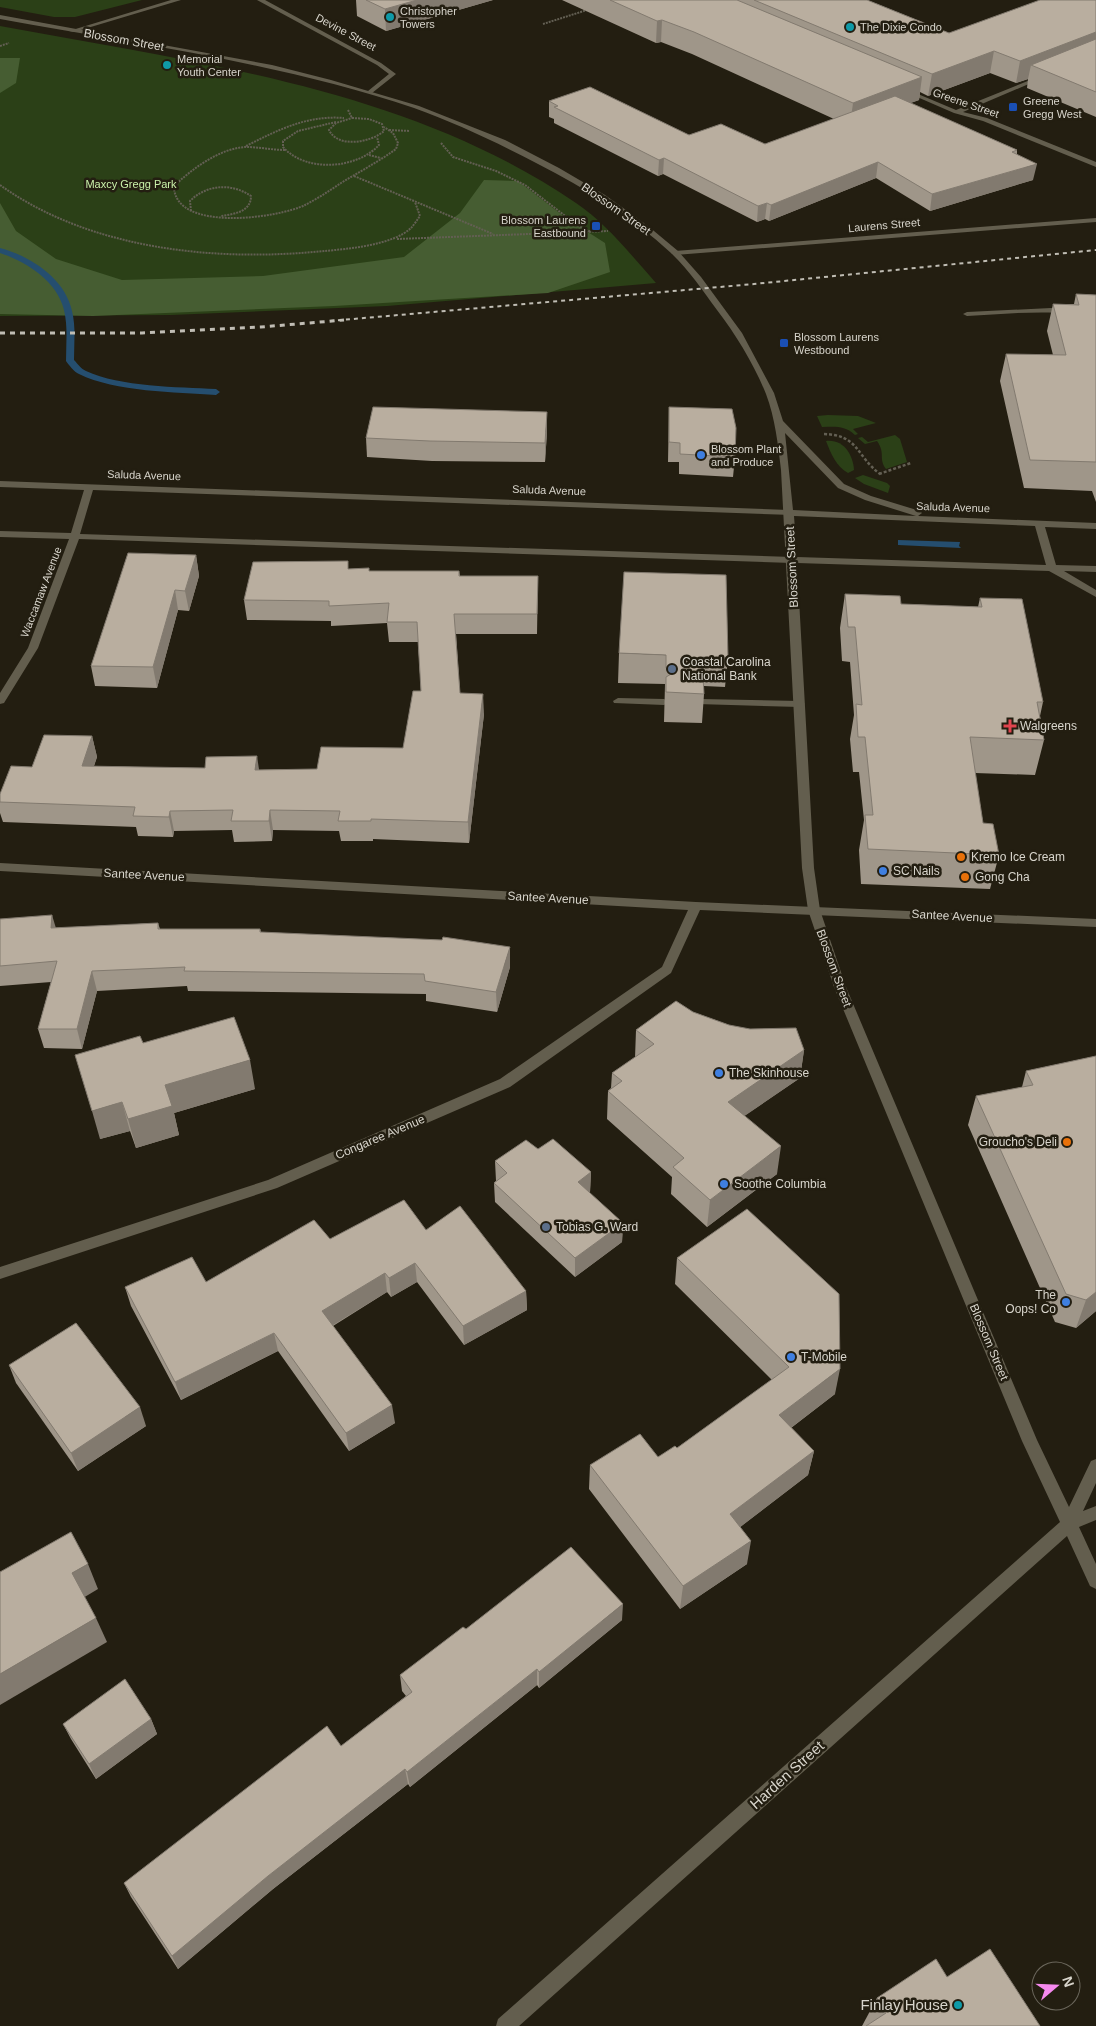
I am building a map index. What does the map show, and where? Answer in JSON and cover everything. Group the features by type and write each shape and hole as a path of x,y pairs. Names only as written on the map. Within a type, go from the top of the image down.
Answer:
{"street":[{"path":"72,31 178,0"},
{"name":"Devine Street","path":"260,0 379,64 393,74 370,92"},
{"name":"Blossom Street","path":"0,17 272,67 370,92 466,126 502,142 602,197 645,228 675,253 698,279 738,333 770,393 779,422 786,470 808,868 814,910 825,947 851,1014 1030,1441 1096,1581"},
{"path":"956,112 1050,74"},
{"name":"Greene Street","path":"893,85 956,112 984,119 1096,165"},
{"name":"Laurens Street","path":"675,253 1096,220"},
{"path":"967,314 1064,311 1088,313 1096,316"},
{"path":"779,422 841,486 896,508 939,518"},
{"name":"Saluda Avenue","path":"0,484 648,506 1096,526"},
{"name":"Waccamaw Avenue","path":"0,701 33,648 76,536 90,486"},
{"path":"1039,524 1052,568 1096,594"},
{"path":"0,534 1096,569"},
{"path":"618,701 664,702"},
{"path":"701,702 800,704"},
{"name":"Santee Avenue","path":"0,867 696,906 1096,923"},
{"name":"Congaree Avenue","path":"0,1273 272,1184 505,1083 667,970 696,906"},
{"name":"Harden Street","path":"1069,1524 1096,1466"},
{"name":"Harden Street","path":"506,2026 1069,1524 1096,1513"}],"path":[{"path":"543,24 594,8"},
{"path":"329,117 347,119 377,121 394,133 398,143 396,149 304,206 282,213 246,218 216,217 200,215 191,211 183,206 174,193 174,186 180,179 233,149 245,146 299,122 329,117"},
{"path":"347,119 296,131 283,144 285,150 296,159 322,164 348,162 369,155 379,145 377,137"},
{"path":"336,122 329,130 335,137 360,141 377,137 384,131 384,127"},
{"path":"388,130 413,132"},
{"path":"436,140 453,157 496,170 525,185 543,197 577,226 591,232"},
{"path":"245,146 272,151 285,150"},
{"path":"369,155 382,158"},
{"path":"353,176 495,235"},
{"path":"0,185 23,202 67,223 137,242 233,255 282,255 335,250 394,239 465,234 495,235 614,230"},
{"path":"191,211 190,201 194,196 210,189 230,188 251,196 250,206 244,210 216,217"},
{"path":"394,239 415,226 420,213 415,202"},
{"path":"819,434 834,433 844,436 858,447 871,469 888,477"},
{"path":"879,474 911,463"}],"green space":[{"path":"0,0 142,0 75,17 54,17 0,7"},
{"name":"Maxcy Gregg Park","path":"0,26 149,53 298,85 371,106 442,132 511,164 576,203 608,230 656,283 387,306 171,315 0,316"},
{"path":"0,58 20,58 16,83 0,93"},
{"path":"484,180 518,181 566,218 605,243 610,272 548,293 334,306 93,316 0,314 0,203 16,231 56,259 122,280 263,276 404,257 460,213"},
{"path":"817,416 858,416 876,423 853,429 858,434 855,435 843,428 822,427"},
{"path":"895,435 900,439 907,462 886,469 882,462 881,449 877,441 865,444 858,438 862,437 868,442"},
{"path":"826,441 843,445 852,459 854,470 848,473 840,467"},
{"path":"863,475 887,483 890,486 888,493 864,484 855,478"}],"water":[{"path":"898,540 960,542 959,546 961,548 898,545"}],"building":[{"path":"366,0 417,0 385,9"},
{"path":"610,0 737,0 922,77 853,103 694,32 662,20 657,21"},
{"path":"754,0 867,0 949,33 1040,0 1096,0 1096,32 1020,61 994,51 932,74"},
{"path":"1096,39 1096,92 1031,65"},
{"path":"590,87 689,135 721,124 765,144 895,96 1017,150 1012,152 1037,164 932,194 878,162 771,205 767,203 758,206 664,158 659,160 554,107 558,106 549,101"},
{"path":"1076,294 1096,295 1096,462 1030,460 1006,354 1066,355 1053,304 1079,305"},
{"path":"373,407 547,412 545,443 366,438"},
{"path":"669,407 732,409 736,428 735,457 680,454 680,443 669,442"},
{"path":"128,553 196,555 185,591 175,590 153,667 91,666"},
{"path":"348,561 348,569 369,568 369,571 459,571 459,576 538,576 537,614 454,614 460,693 483,694 468,822 371,819 371,821 338,821 340,811 270,810 269,821 231,821 233,810 170,811 169,817 133,816 135,807 0,802 0,794 11,766 32,767 44,735 92,736 82,766 205,768 206,757 257,756 255,770 317,769 321,747 403,748 413,691 421,691 417,622 387,622 389,603 329,606 329,601 244,600 253,562"},
{"name":"Coastal Carolina National Bank","path":"624,572 726,575 728,658 703,657 703,668 698,670 697,674 699,677 703,677 704,694 666,692 666,677 673,673 666,668 666,655 619,653"},
{"path":"845,594 900,596 901,604 982,607 980,598 1022,599 1043,702 1037,702 1044,740 970,737 983,823 993,824 999,855 868,849 865,815 873,815 865,737 858,737 856,704 862,705 855,627 848,627"},
{"path":"52,915 51,928 158,923 158,929 260,929 260,932 442,940 443,937 510,947 496,992 425,981 424,974 184,971 185,967 92,971 77,1029 38,1029 57,961 0,966 0,919"},
{"path":"676,1001 693,1012 729,1025 750,1029 796,1028 804,1050 728,1102 781,1146 710,1200 673,1167 684,1158 608,1091 622,1081 612,1073 654,1044 636,1030"},
{"path":"234,1017 250,1060 165,1085 172,1106 128,1119 122,1102 92,1111 75,1055 140,1036 143,1043"},
{"path":"1096,1056 1096,1292 1086,1300 1066,1294 976,1096 1033,1085 1026,1071"},
{"name":"Tobias G. Ward","path":"553,1139 591,1172 578,1182 623,1223 575,1258 494,1183 507,1173 495,1161 526,1140 538,1149"},
{"path":"404,1200 426,1230 460,1206 526,1291 463,1326 415,1263 389,1278 385,1273 322,1311 392,1405 346,1433 274,1333 175,1382 125,1287 192,1257 206,1282 314,1220 330,1239"},
{"path":"747,1209 839,1294 840,1369 779,1415 814,1451 730,1514 751,1541 683,1586 590,1465 640,1434 658,1457 675,1446 677,1448 789,1367 677,1258"},
{"path":"76,1323 140,1407 71,1453 9,1365"},
{"path":"71,1532 88,1564 72,1573 96,1618 0,1674 0,1572"},
{"path":"571,1547 623,1604 539,1672 537,1669 407,1772 405,1769 268,1876 172,1956 124,1883 327,1726 341,1746 412,1692 400,1675 463,1627 466,1629"},
{"path":"125,1679 151,1719 89,1764 63,1724"},
{"path":"990,1949 1040,2026 866,2026 886,2013 877,1998 936,1959 947,1977"}],"waterway":[{"path":"0,250 21,259 42,272 51,280 65,299 70,329 70,361 81,372 108,381 156,388 216,392"}],"railway":[{"path":"330,321 754,284 1096,250"},
{"path":"0,333 142,333 261,327 344,320"}],"place":[{"name":"Christopher Towers","path":"390,17"},
{"name":"The Dixie Condo","path":"850,27"},
{"name":"Memorial Youth Center","path":"167,65"},
{"name":"Greene Gregg West","path":"1013,107"},
{"name":"Blossom Laurens Eastbound","path":"596,226"},
{"name":"Blossom Laurens Westbound","path":"784,343"},
{"name":"Blossom Plant and Produce","path":"701,455"},
{"name":"Coastal Carolina National Bank","path":"672,669"},
{"name":"Walgreens","path":"1010,726"},
{"name":"Kremo Ice Cream","path":"961,857"},
{"name":"SC Nails","path":"883,871"},
{"name":"Gong Cha","path":"965,877"},
{"name":"The Skinhouse","path":"719,1073"},
{"name":"Groucho's Deli","path":"1067,1142"},
{"name":"Soothe Columbia","path":"724,1184"},
{"name":"Tobias G. Ward","path":"546,1227"},
{"name":"The Oops! Co","path":"1066,1302"},
{"name":"T-Mobile","path":"791,1357"},
{"name":"Finlay House","path":"958,2005"}]}
